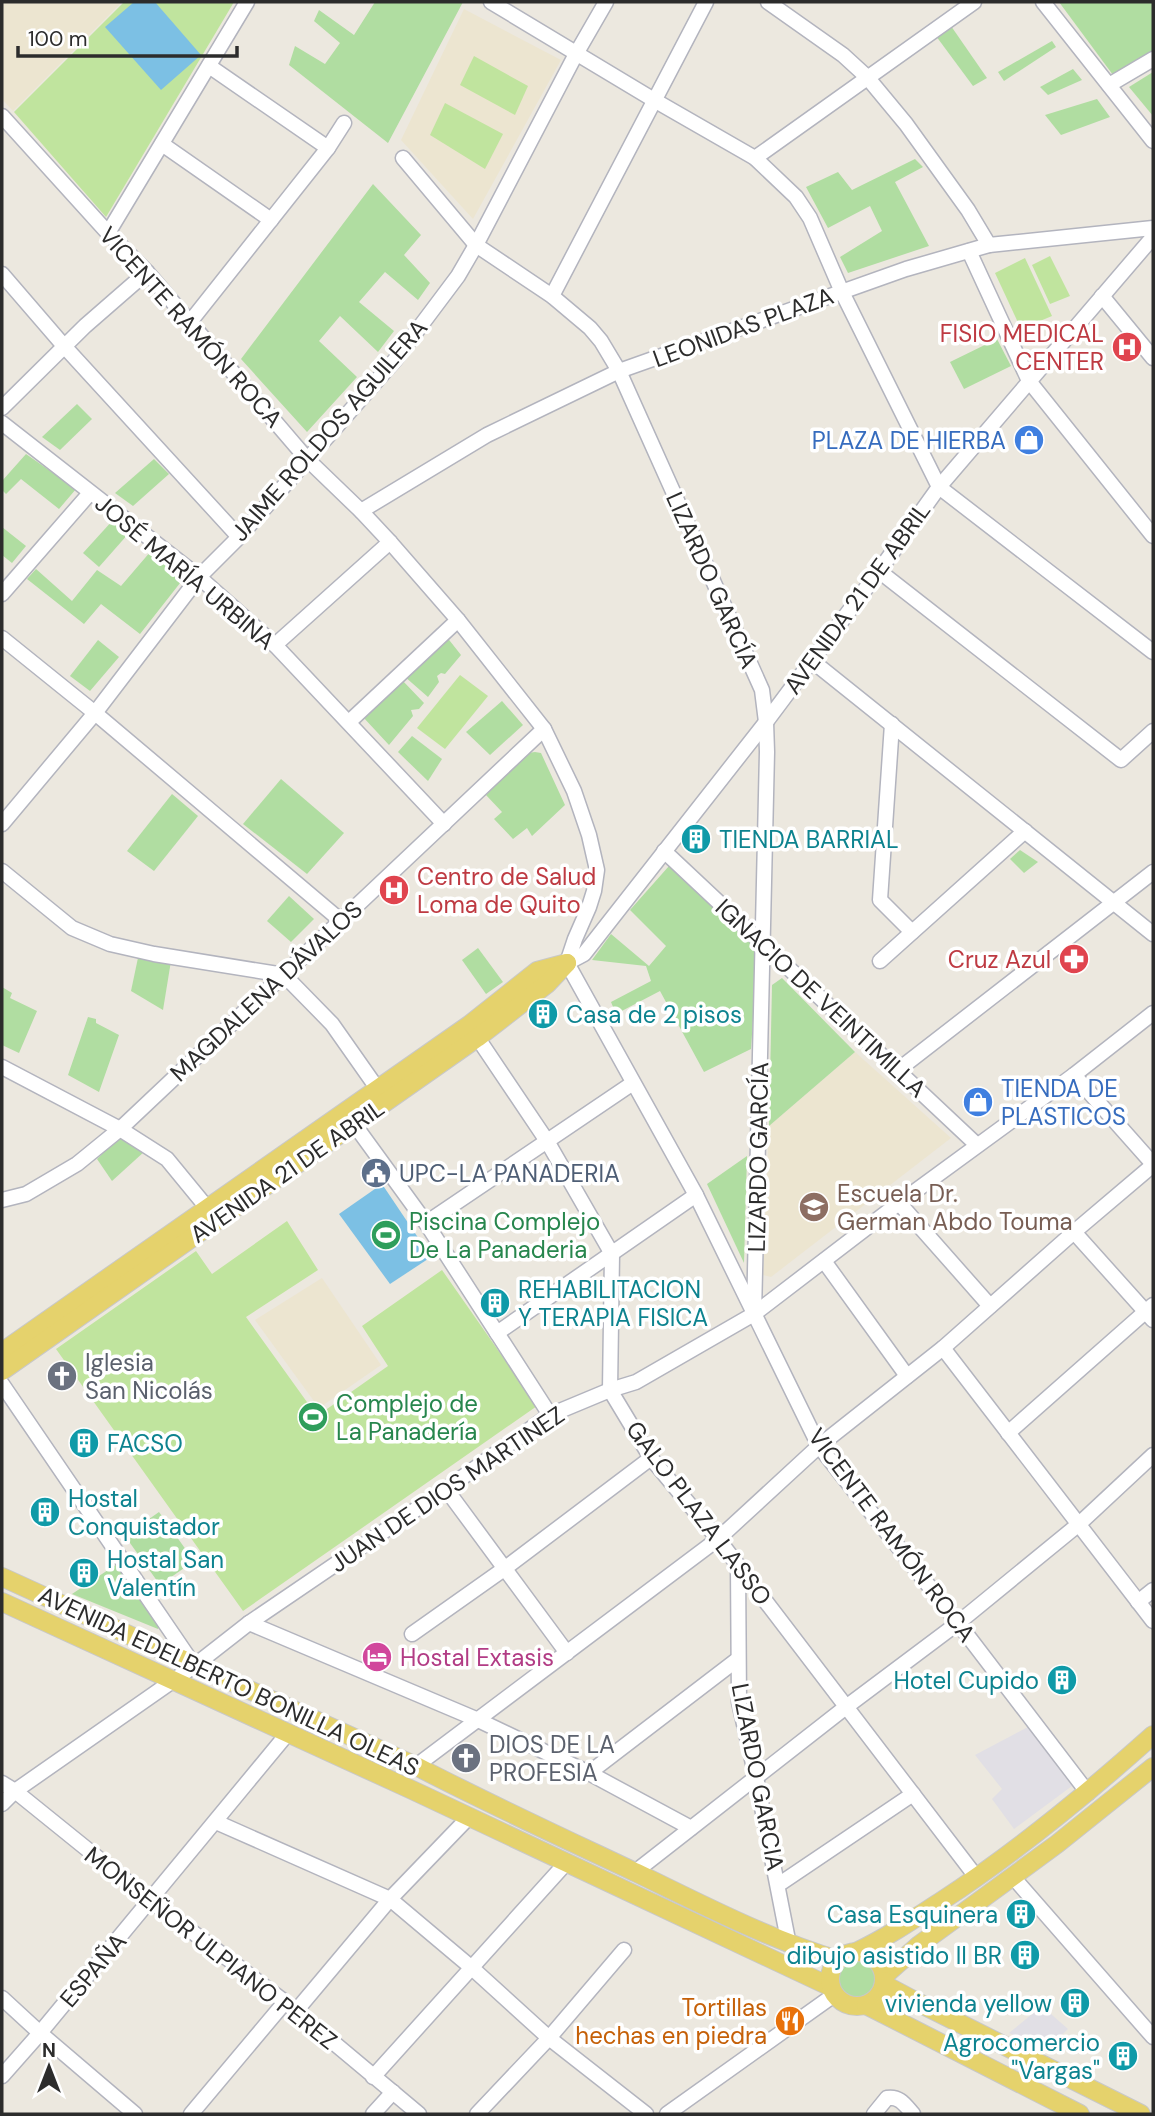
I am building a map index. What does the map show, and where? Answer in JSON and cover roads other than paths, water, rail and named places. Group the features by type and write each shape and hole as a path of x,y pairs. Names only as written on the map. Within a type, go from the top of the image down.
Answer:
{"main road":[{"name":"AVENIDA 21 DE ABRIL","path":"2,1371 213,1214 473,1031 547,984 568,964"},
{"name":"AVENIDA 21 DE ABRIL","path":"2,1352 354,1124 382,1095"},
{"name":"AVENIDA EDELBERTO BONILLA OLEAS","path":"2,1577 416,1766 483,1801 795,1947 838,1960"},
{"name":"AVENIDA EDELBERTO BONILLA OLEAS","path":"2,1602 469,1817 832,1991"},
{"path":"1153,1735 1088,1793 977,1878 888,1936 843,1956 830,1973 832,1991 845,2004 866,2005 878,1996 884,1979 907,1955 1153,1768"},
{"path":"795,1947 850,1944 888,1936"},
{"path":"856,1952 871,1956 877,1962 887,1986 1141,2114"},
{"path":"907,1955 899,1979 903,1989 917,2003"},
{"path":"866,2005 1074,2113"}],"street":[{"path":"108,233 247,2"},
{"name":"JAIME ROLDOS AGUILERA","path":"2,824 95,713 199,577 239,537 394,360 457,276 606,2"},
{"path":"552,296 706,2"},
{"path":"768,2 844,54 867,78 906,124 968,210 989,246"},
{"path":"755,158 974,2"},
{"path":"1043,2 1153,141"},
{"path":"496,3 576,54 755,158 796,197 810,218 842,292 939,487 1153,652"},
{"path":"1109,85 1153,59"},
{"path":"209,66 328,148"},
{"name":"VICENTE RAMÓN ROCA","path":"2,116 147,272 307,459 390,542 457,620 544,729 573,791 589,835 597,870 594,891 568,964 696,1195 819,1446 1088,1793"},
{"path":"190,322 328,148 344,123"},
{"path":"162,144 271,220"},
{"name":"LIZARDO GARCÍA","path":"403,158 476,245 552,296 590,328 601,341 619,371 762,690 766,722 764,944 754,1314"},
{"name":"LEONIDAS PLAZA","path":"361,511 487,435 619,371 906,269 969,251 989,246 1153,229"},
{"name":"AVENIDA 21 DE ABRIL","path":"568,964 584,954 766,722 939,487 1153,237"},
{"path":"969,251 1029,381 1153,536"},
{"path":"2,408 64,346 147,272"},
{"path":"2,274 64,346 239,537"},
{"path":"1101,296 1153,358"},
{"name":"JOSÉ MARÍA URBINA","path":"2,423 199,577 275,645 444,824"},
{"path":"2,594 90,493"},
{"path":"275,645 390,542"},
{"path":"879,571 1121,760 1153,731"},
{"path":"349,722 457,620"},
{"path":"2,638 340,920"},
{"path":"811,660 1153,934"},
{"path":"892,724 880,900 912,932"},
{"name":"MAGDALENA DÁVALOS","path":"2,1200 26,1194 77,1164 120,1129 544,729"},
{"path":"880,961 1025,831"},
{"name":"IGNACIO DE VEINTIMILLA","path":"664,851 977,1145"},
{"path":"2,871 72,928 110,944 284,975 332,1024 382,1095"},
{"path":"898,1070 1153,872"},
{"name":"JUAN DE DIOS MARTINEZ","path":"2,1804 15,1791 194,1666 249,1623 550,1415 636,1382 754,1314 1153,1013"},
{"path":"473,1031 547,1141 612,1254 610,1390"},
{"path":"2,1067 120,1129 167,1159 213,1214"},
{"path":"416,1766 718,1539 819,1446 943,1348 1153,1164 1074,1075"},
{"path":"426,1223 633,1083"},
{"path":"354,1124 426,1223 550,1415"},
{"path":"497,1334 696,1195"},
{"path":"900,1203 990,1306"},
{"path":"1008,1433 1151,1313 1074,1231"},
{"path":"824,1261 907,1376"},
{"path":"943,1348 1153,1621"},
{"path":"2,1384 194,1666"},
{"name":"GALO PLAZA LASSO","path":"610,1390 651,1458 718,1539 977,1878"},
{"path":"635,1872 958,1623 1079,1524 1153,1455"},
{"path":"412,1634 505,1569 651,1458"},
{"path":"446,1489 568,1653"},
{"name":"LIZARDO GARCIA","path":"738,1567 739,1702 778,1885 795,1947"},
{"path":"1138,1602 1153,1590"},
{"path":"249,1623 477,1719 589,1773 691,1828"},
{"path":"589,1773 738,1659"},
{"name":"ESPAÑA","path":"2,2076 288,1733"},
{"name":"MONSEÑOR ULPIANO PEREZ","path":"2,1783 290,2007 419,2114"},
{"path":"778,1885 913,1794"},
{"path":"191,2114 469,1817"},
{"path":"216,1822 390,1899 549,2038 646,2114"},
{"path":"373,2077 566,1863"},
{"path":"1013,1877 1153,2037"},
{"path":"477,2114 549,2038 624,1950"},
{"path":"667,2114 832,1991"},
{"path":"2,1998 135,2114"},
{"path":"373,2114 393,2092"},
{"path":"874,2114 887,2098 893,2097 900,2099 913,2114"}],"water":[{"path":"134,2 155,2 201,55 161,90 105,27"},
{"name":"Piscina Complejo De La Panaderia","path":"382,1184 431,1257 390,1284 339,1214"}],"place":[{"name":"FISIO MEDICAL CENTER","path":"1127,347"},
{"name":"PLAZA DE HIERBA","path":"1029,440"},
{"name":"TIENDA BARRIAL","path":"696,839"},
{"name":"Centro de Salud Loma de Quito","path":"394,890"},
{"name":"Cruz Azul","path":"1074,959"},
{"name":"Casa de 2 pisos","path":"543,1014"},
{"name":"TIENDA DE PLASTICOS","path":"978,1102"},
{"name":"UPC-LA PANADERIA","path":"376,1173"},
{"name":"Escuela Dr. German Abdo Touma","path":"814,1207"},
{"name":"Piscina Complejo De La Panaderia","path":"386,1235"},
{"name":"REHABILITACION Y TERAPIA FISICA","path":"495,1303"},
{"name":"Iglesia San Nicolás","path":"62,1376"},
{"name":"Complejo de La Panadería","path":"313,1417"},
{"name":"FACSO","path":"84,1443"},
{"name":"Hostal Conquistador","path":"45,1512"},
{"name":"Hostal San Valentín","path":"84,1573"},
{"name":"Hostal Extasis","path":"377,1657"},
{"name":"Hotel Cupido","path":"1062,1680"},
{"name":"DIOS DE LA PROFESIA","path":"466,1758"},
{"name":"Casa Esquinera","path":"1021,1914"},
{"name":"dibujo asistido II BR","path":"1025,1955"},
{"name":"vivienda yellow","path":"1075,2003"},
{"name":"Tortillas hechas en piedra","path":"790,2021"},
{"name":"Agrocomercio \"Vargas\"","path":"1123,2056"}]}
